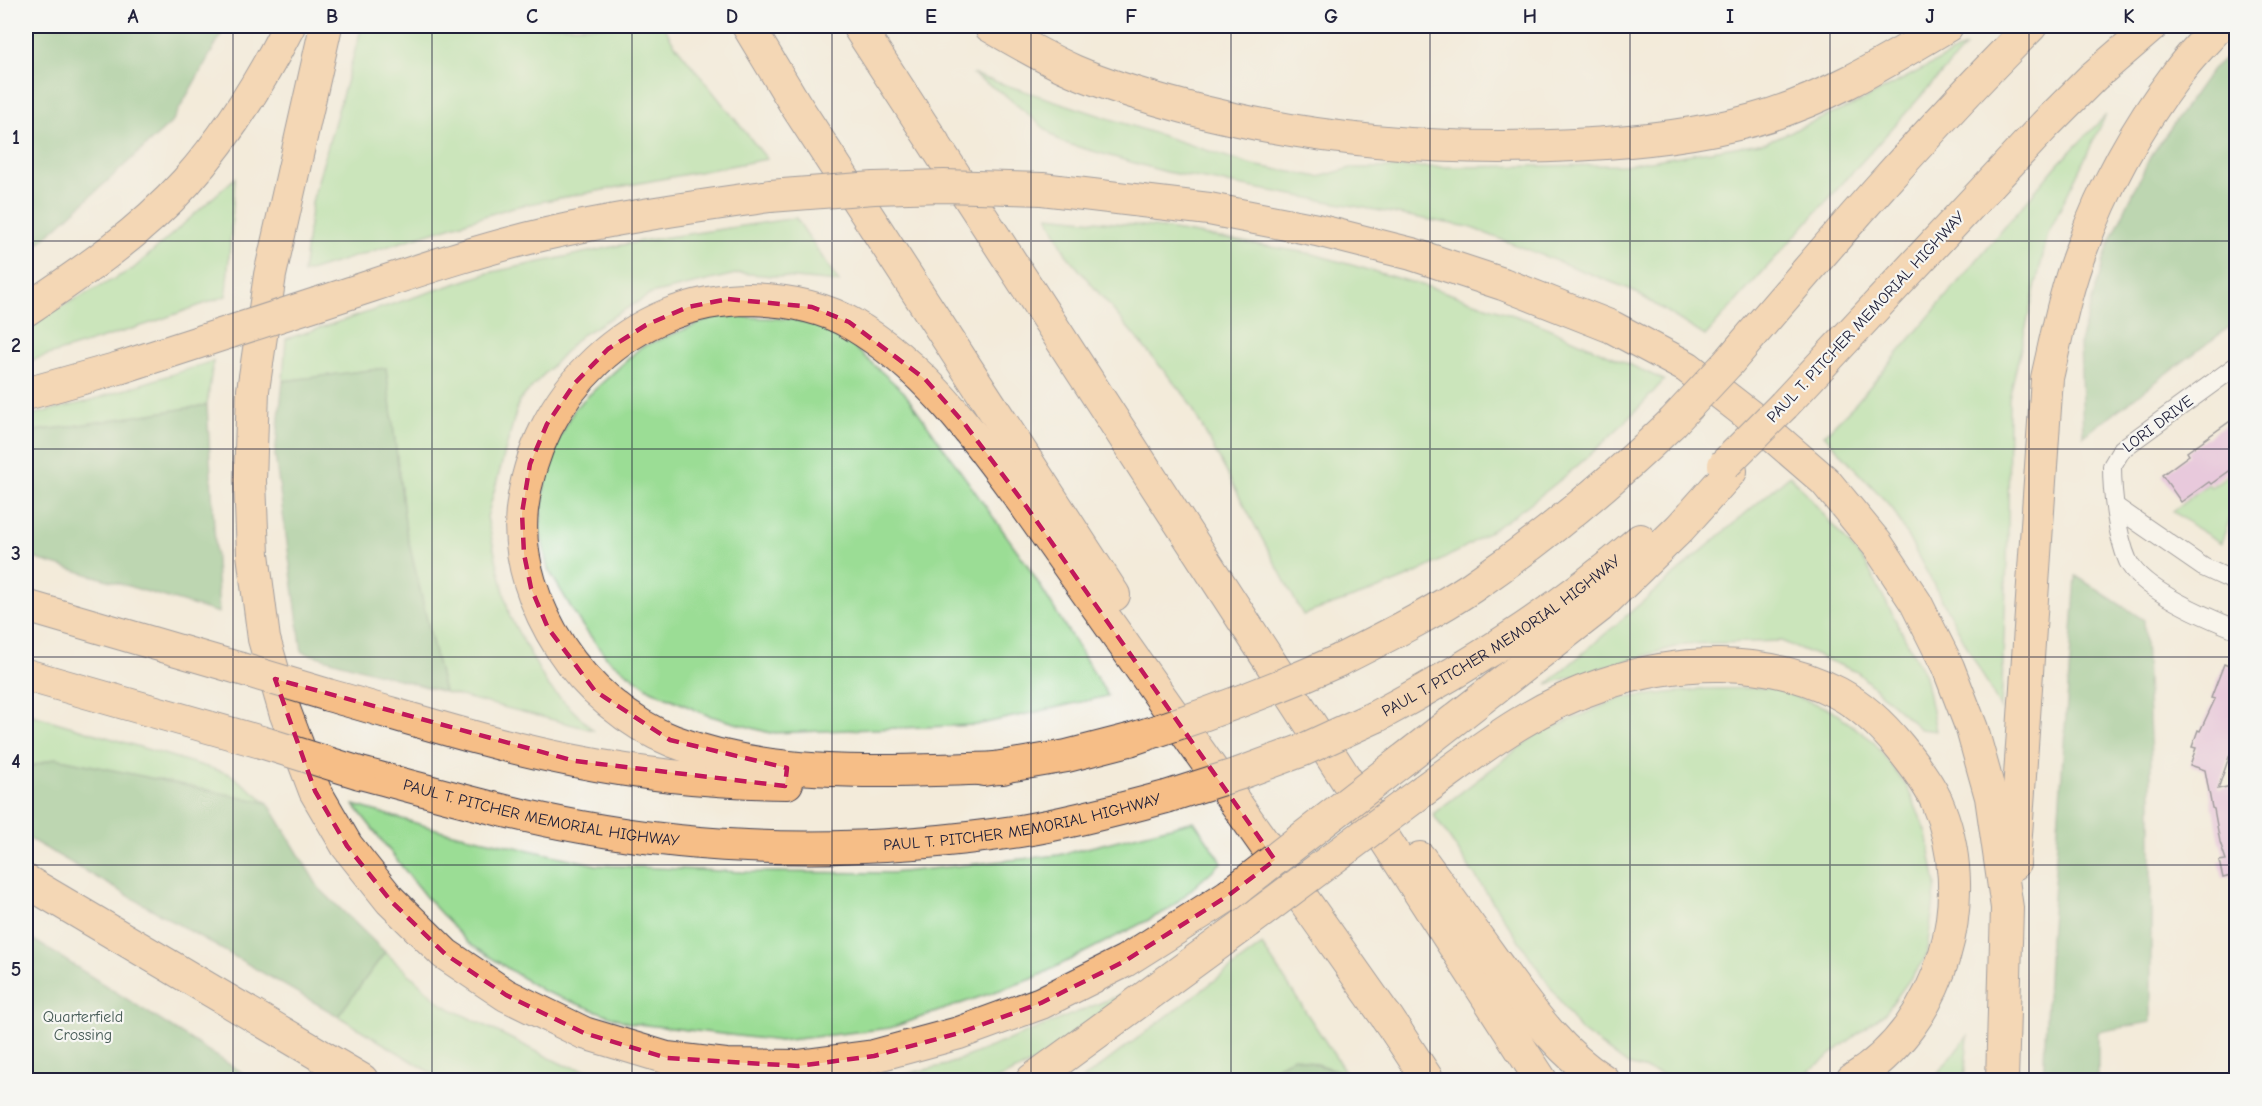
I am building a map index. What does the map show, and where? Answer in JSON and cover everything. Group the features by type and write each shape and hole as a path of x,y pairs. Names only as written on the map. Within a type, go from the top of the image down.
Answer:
{"highway":[{"path":"26,310 78,275 138,228 186,181 229,127 264,75 289,26"},
{"path":"326,26 270,275 253,390 250,481 256,575 264,639 285,712 315,791 347,846 390,900 445,954 506,995 584,1033 667,1058 726,1065 798,1066 874,1056 959,1033 1041,1002 1125,961 1229,895 1599,608 1680,528 1727,468"},
{"path":"748,26 795,104 1428,1080"},
{"path":"858,26 1541,1080"},
{"path":"990,26 1074,71 1149,98 1286,130 1462,148 1624,142 1693,134 1753,120 1805,103 1858,78 1947,26"},
{"path":"26,606 506,745 575,761 648,773 744,782 825,784 904,781 1003,768 1067,756 1129,740 1212,714 1340,660 1408,625 1470,588 1524,550 1624,470 1672,423 1729,362 1882,183 1969,88 2031,26"},
{"name":"PAUL T. PITCHER MEMORIAL HIGHWAY","path":"26,675 360,772 508,812 650,838 752,847 838,848 922,843 1022,831 1095,816 1166,797 1303,750 1377,716 1447,678 1508,640 1565,601 1617,561 1727,468 2045,125 2093,77 2152,26"},
{"path":"2004,1015 2047,378 2063,306 2080,250 2106,191 2141,124 2178,72 2219,26"},
{"path":"26,394 118,368 459,258 544,234 636,215 770,196 874,188 944,186 1042,189 1209,209 1317,230 1412,254 1503,284 1612,327 1687,367 1750,416 1817,474 1877,544 1916,603 1948,667 1972,729 1991,797 2007,908 2002,1080"},
{"path":"1003,768 877,772 767,764 718,754 670,740 629,717 596,691 570,662 548,628 531,588 524,554 522,513 530,464 547,424 575,383 608,349 646,325 688,307 728,299 768,300 812,307 849,322 889,348 925,380 964,423 1012,487 1399,1035"},
{"path":"1181,527 1518,993 1554,1038 1591,1073 1603,1080"},
{"path":"1032,1080 1506,730 1555,702 1602,684 1649,672 1696,666 1747,665 1793,675 1839,694 1882,725 1915,765 1936,800 1950,843 1953,922 1943,966 1927,999 1898,1041 1866,1072 1852,1080"},
{"path":"26,880 362,1080"},
{"path":"210,988 386,1080"}],"street":[{"name":"LORI DRIVE","path":"2236,366 2122,449 2112,466 2116,507 2129,563 2149,583 2175,602 2236,629"},
{"path":"2116,507 2203,567 2236,582"}],"highlighted area":[{"path":"728,299 812,307 849,322 925,379 964,423 1026,506 1275,860 1229,895 1125,961 1041,1003 959,1033 874,1056 798,1066 667,1058 584,1033 506,995 445,954 390,900 347,846 315,791 275,679 575,761 785,786 787,768 670,740 595,691 548,628 531,588 524,554 522,513 530,464 547,424 575,383 608,349 646,325 688,307"}],"green space":[{"path":"26,26 226,26 172,122 26,255"},
{"path":"362,26 664,26 673,42 767,159 513,207 303,273 312,202"},
{"path":"1966,46 1705,336 1632,290 1469,227 1166,172 1061,142 1005,95 972,74 1252,165 1319,177 1351,168 1625,165 1766,142 1858,103"},
{"path":"2236,48 2236,322 2083,436 2080,342 2108,246 2150,157 2212,69"},
{"path":"2106,115 2048,234 2009,398 2008,535 2001,709 1892,508 1824,435 1855,404 2058,164"},
{"path":"235,178 226,296 148,324 26,362 26,325 133,269"},
{"path":"1048,216 1162,228 1313,254 1436,289 1537,323 1664,380 1638,409 1579,465 1547,491 1480,538 1397,582 1303,615 1186,397 1066,254"},
{"path":"796,218 839,282 740,273 651,294 580,336 519,401 487,517 495,554 510,617 548,686 593,730 444,692 406,531 386,368 283,381 286,339 488,273 641,241"},
{"path":"718,316 792,319 837,332 904,392 1026,563 1108,696 976,725 770,733 707,715 651,690 608,659 581,624 548,569 540,530 544,489 554,449 575,408 641,347"},
{"path":"213,361 207,405 26,432 26,416 86,402"},
{"path":"386,368 406,531 444,692 302,652 275,455 283,381"},
{"path":"207,405 219,613 26,556 26,432"},
{"path":"2236,469 2236,502 2221,543 2173,511 2208,484 2211,487"},
{"path":"1790,475 1866,564 1925,676 1936,731 1920,729 1857,672 1781,641 1685,644 1547,684"},
{"path":"2076,576 2144,620 2151,756 2151,1022 2098,1032 2098,1080 2043,1080 2050,939"},
{"path":"1772,688 1830,709 1873,741 1907,787 1927,833 1936,885 1926,957 1886,1012 1799,1079 1684,1080 1628,1065 1579,1029 1433,814 1536,735 1620,698 1707,689"},
{"path":"26,713 230,774 268,803 56,758 26,768"},
{"path":"56,758 268,803 319,888 385,952 338,1016 26,837 26,768"},
{"path":"354,805 443,831 597,865 742,872 892,873 1059,855 1194,821 1222,862 1168,910 1032,979 890,1028 780,1041 629,1023 543,991 468,943 425,896"},
{"name":"Quarterfield Crossing","path":"26,935 254,1080 26,1080"},
{"path":"1262,945 1346,1073 1294,1057 1253,1080 1082,1080"},
{"path":"385,952 443,1005 564,1065 632,1080 443,1080 338,1016"},
{"path":"1135,989 1033,1063 996,1080 881,1080 946,1065"},
{"path":"1968,1036 1964,1080 1932,1080"},
{"path":"1294,1057 1346,1074 1351,1080 1253,1080"}],"building":[{"path":"2236,417 2236,466 2181,502 2162,475 2189,455 2187,452"},
{"path":"2224,664 2236,669 2236,737 2218,789 2236,785 2236,883 2233,883 2231,876 2223,878 2219,861 2226,860 2212,808 2205,770 2190,765 2196,748 2192,747 2198,730 2200,731 2215,699 2211,698"}]}
